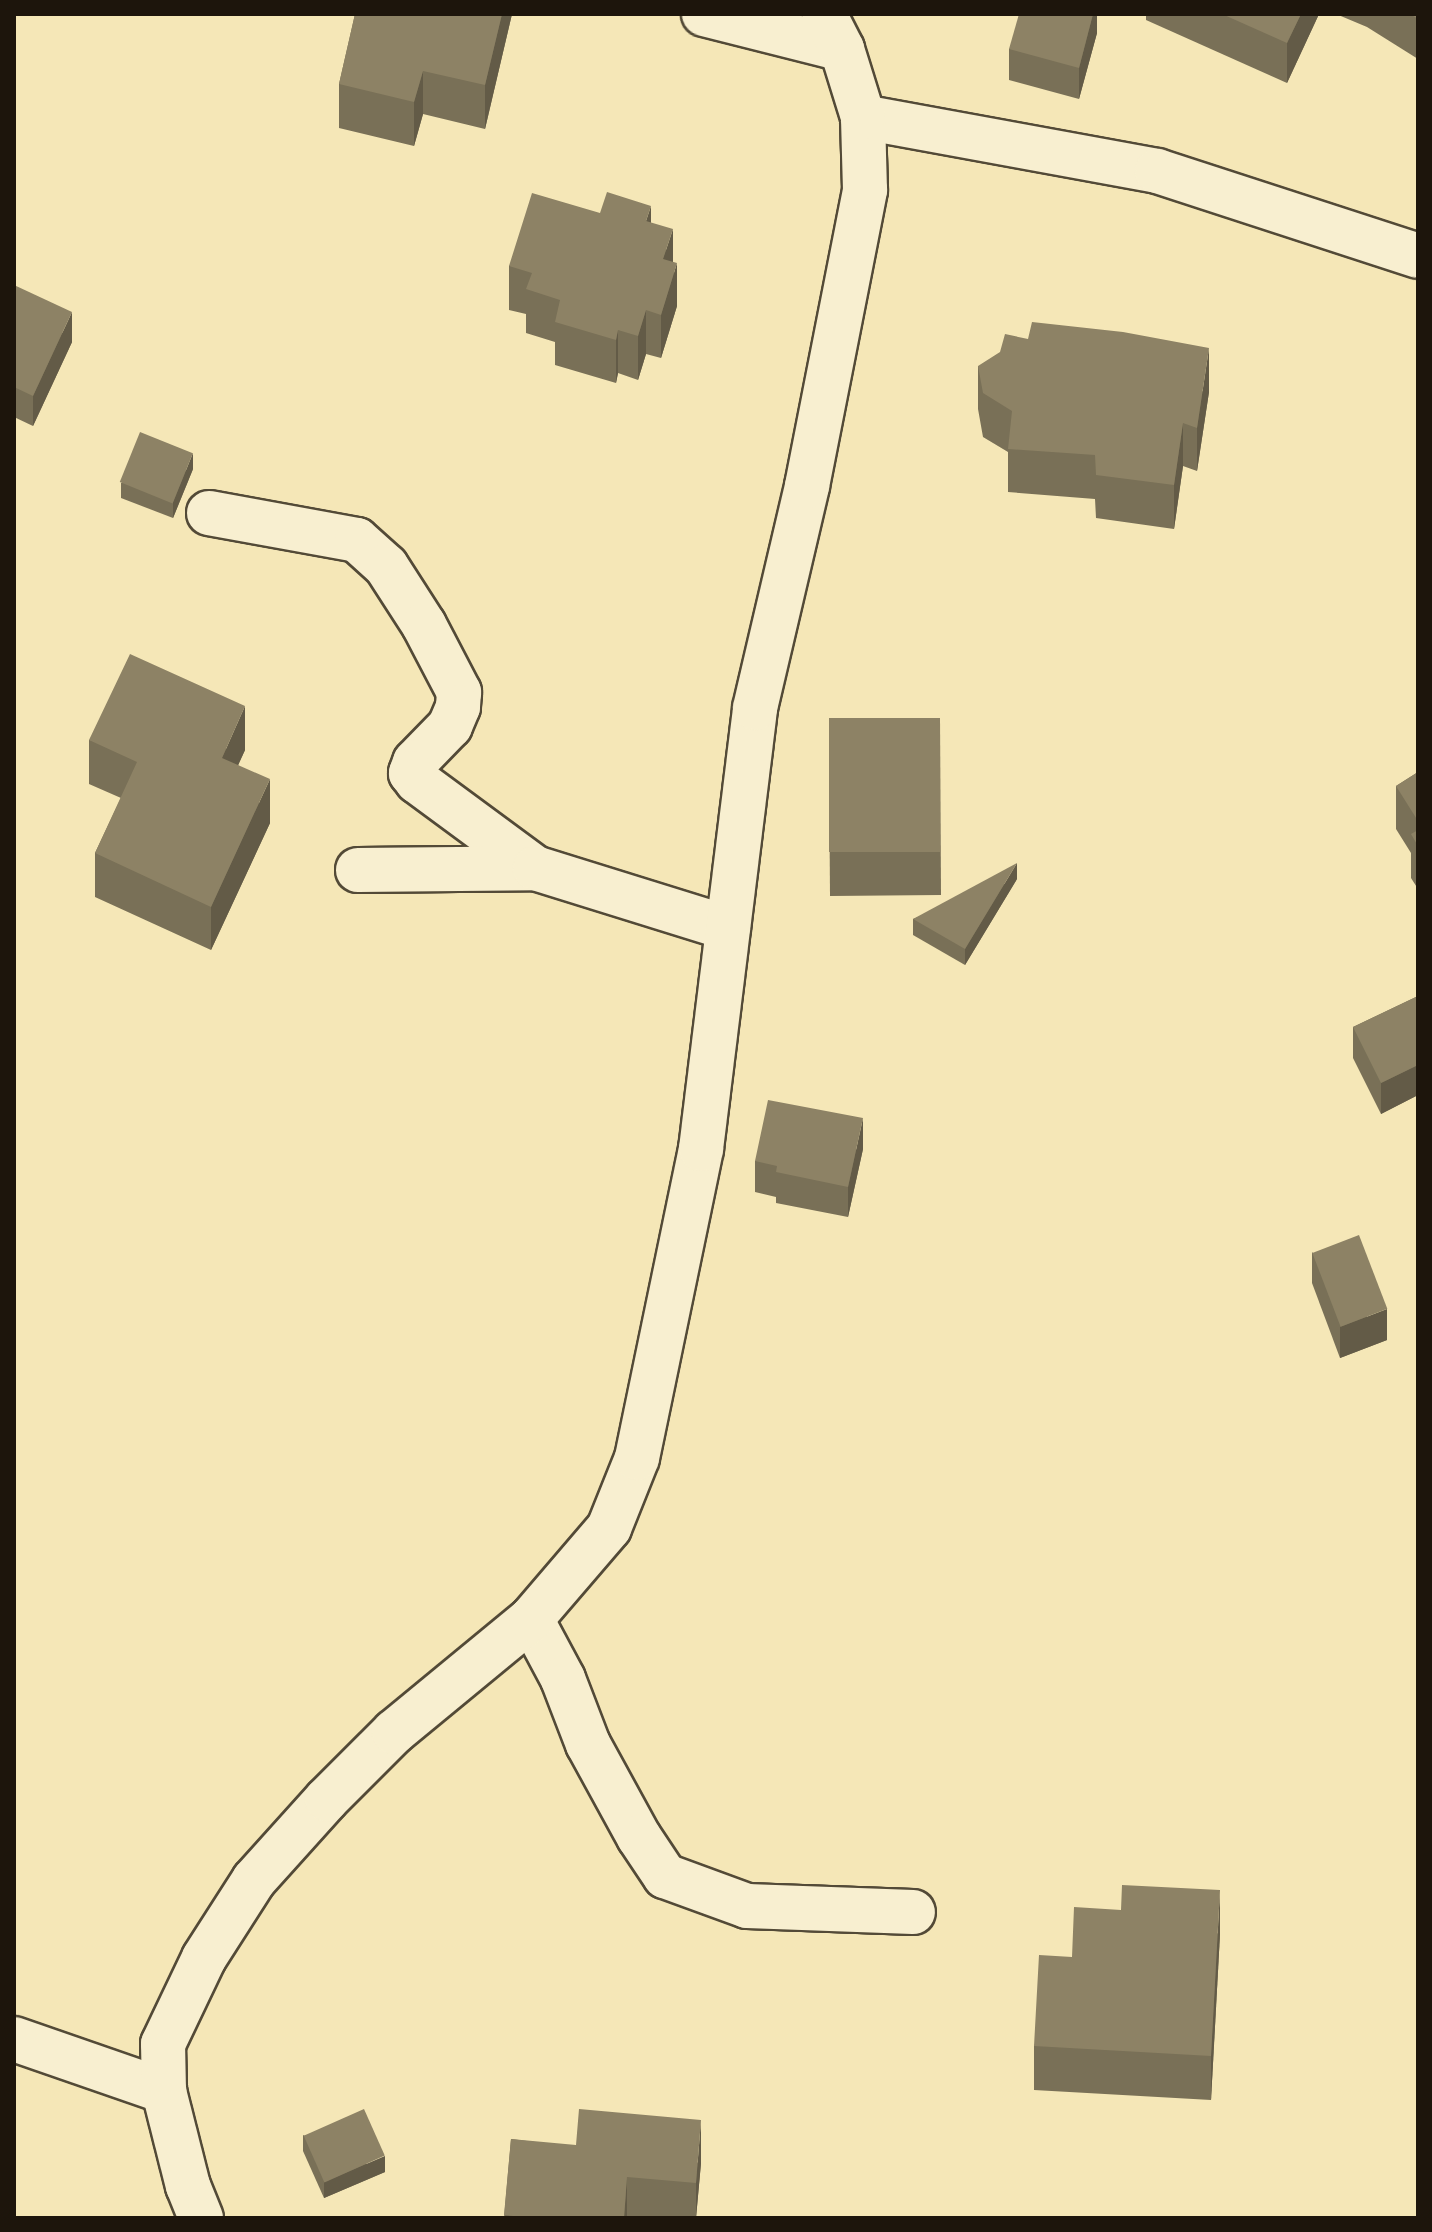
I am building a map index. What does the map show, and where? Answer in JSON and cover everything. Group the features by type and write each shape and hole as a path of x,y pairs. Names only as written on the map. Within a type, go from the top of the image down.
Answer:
{"street":[{"path":"201,2218 188,2186 164,2091 163,2044 204,1958 254,1880 394,1732 531,1619 609,1528 637,1458 701,1149 755,708 856,253 865,190 863,117 833,31 704,14"},
{"path":"863,117 1157,171 1418,256"},
{"path":"209,513 322,530 357,540 386,566 424,625 459,692 458,707 450,726 415,762 411,773 535,868"},
{"path":"358,870 535,868 728,928"},
{"path":"531,1619 563,1679 588,1744 639,1837 665,1876 747,1906 913,1912"},
{"path":"14,2039 164,2091"}],"building":[{"path":"355,14 502,14 485,85 423,71 414,102 339,84"},
{"path":"1019,14 1093,14 1079,68 1009,49"},
{"path":"1222,14 1301,14 1287,43"},
{"path":"607,192 651,206 646,221 673,229 663,259 677,263 661,315 646,310 638,336 618,330 616,340 555,322 560,300 526,289 532,273 509,266 532,193 600,213"},
{"path":"14,285 72,312 33,396 14,387"},
{"path":"1032,322 1123,332 1209,348 1197,428 1183,423 1174,485 1096,475 1095,455 1008,449 1012,411 983,393 978,366 1000,352 1005,334 1028,339"},
{"path":"140,432 193,453 173,503 120,482"},
{"path":"130,654 245,706 222,758 270,779 211,907 95,853 137,762 89,740"},
{"path":"829,718 940,718 940,852 829,852"},
{"path":"1418,772 1418,821 1396,786"},
{"path":"1418,830 1418,846 1411,834"},
{"path":"1017,863 965,949 913,919"},
{"path":"1418,996 1418,1065 1381,1083 1353,1027"},
{"path":"768,1100 863,1118 848,1187 776,1172 777,1166 755,1161"},
{"path":"1359,1235 1387,1309 1341,1327 1312,1253"},
{"path":"1122,1885 1220,1890 1211,2056 1034,2046 1039,1955 1072,1957 1074,1907 1121,1910"},
{"path":"364,2109 385,2156 324,2182 304,2136"},
{"path":"579,2109 701,2120 696,2183 627,2177 624,2218 504,2215 511,2139 576,2145"}]}
